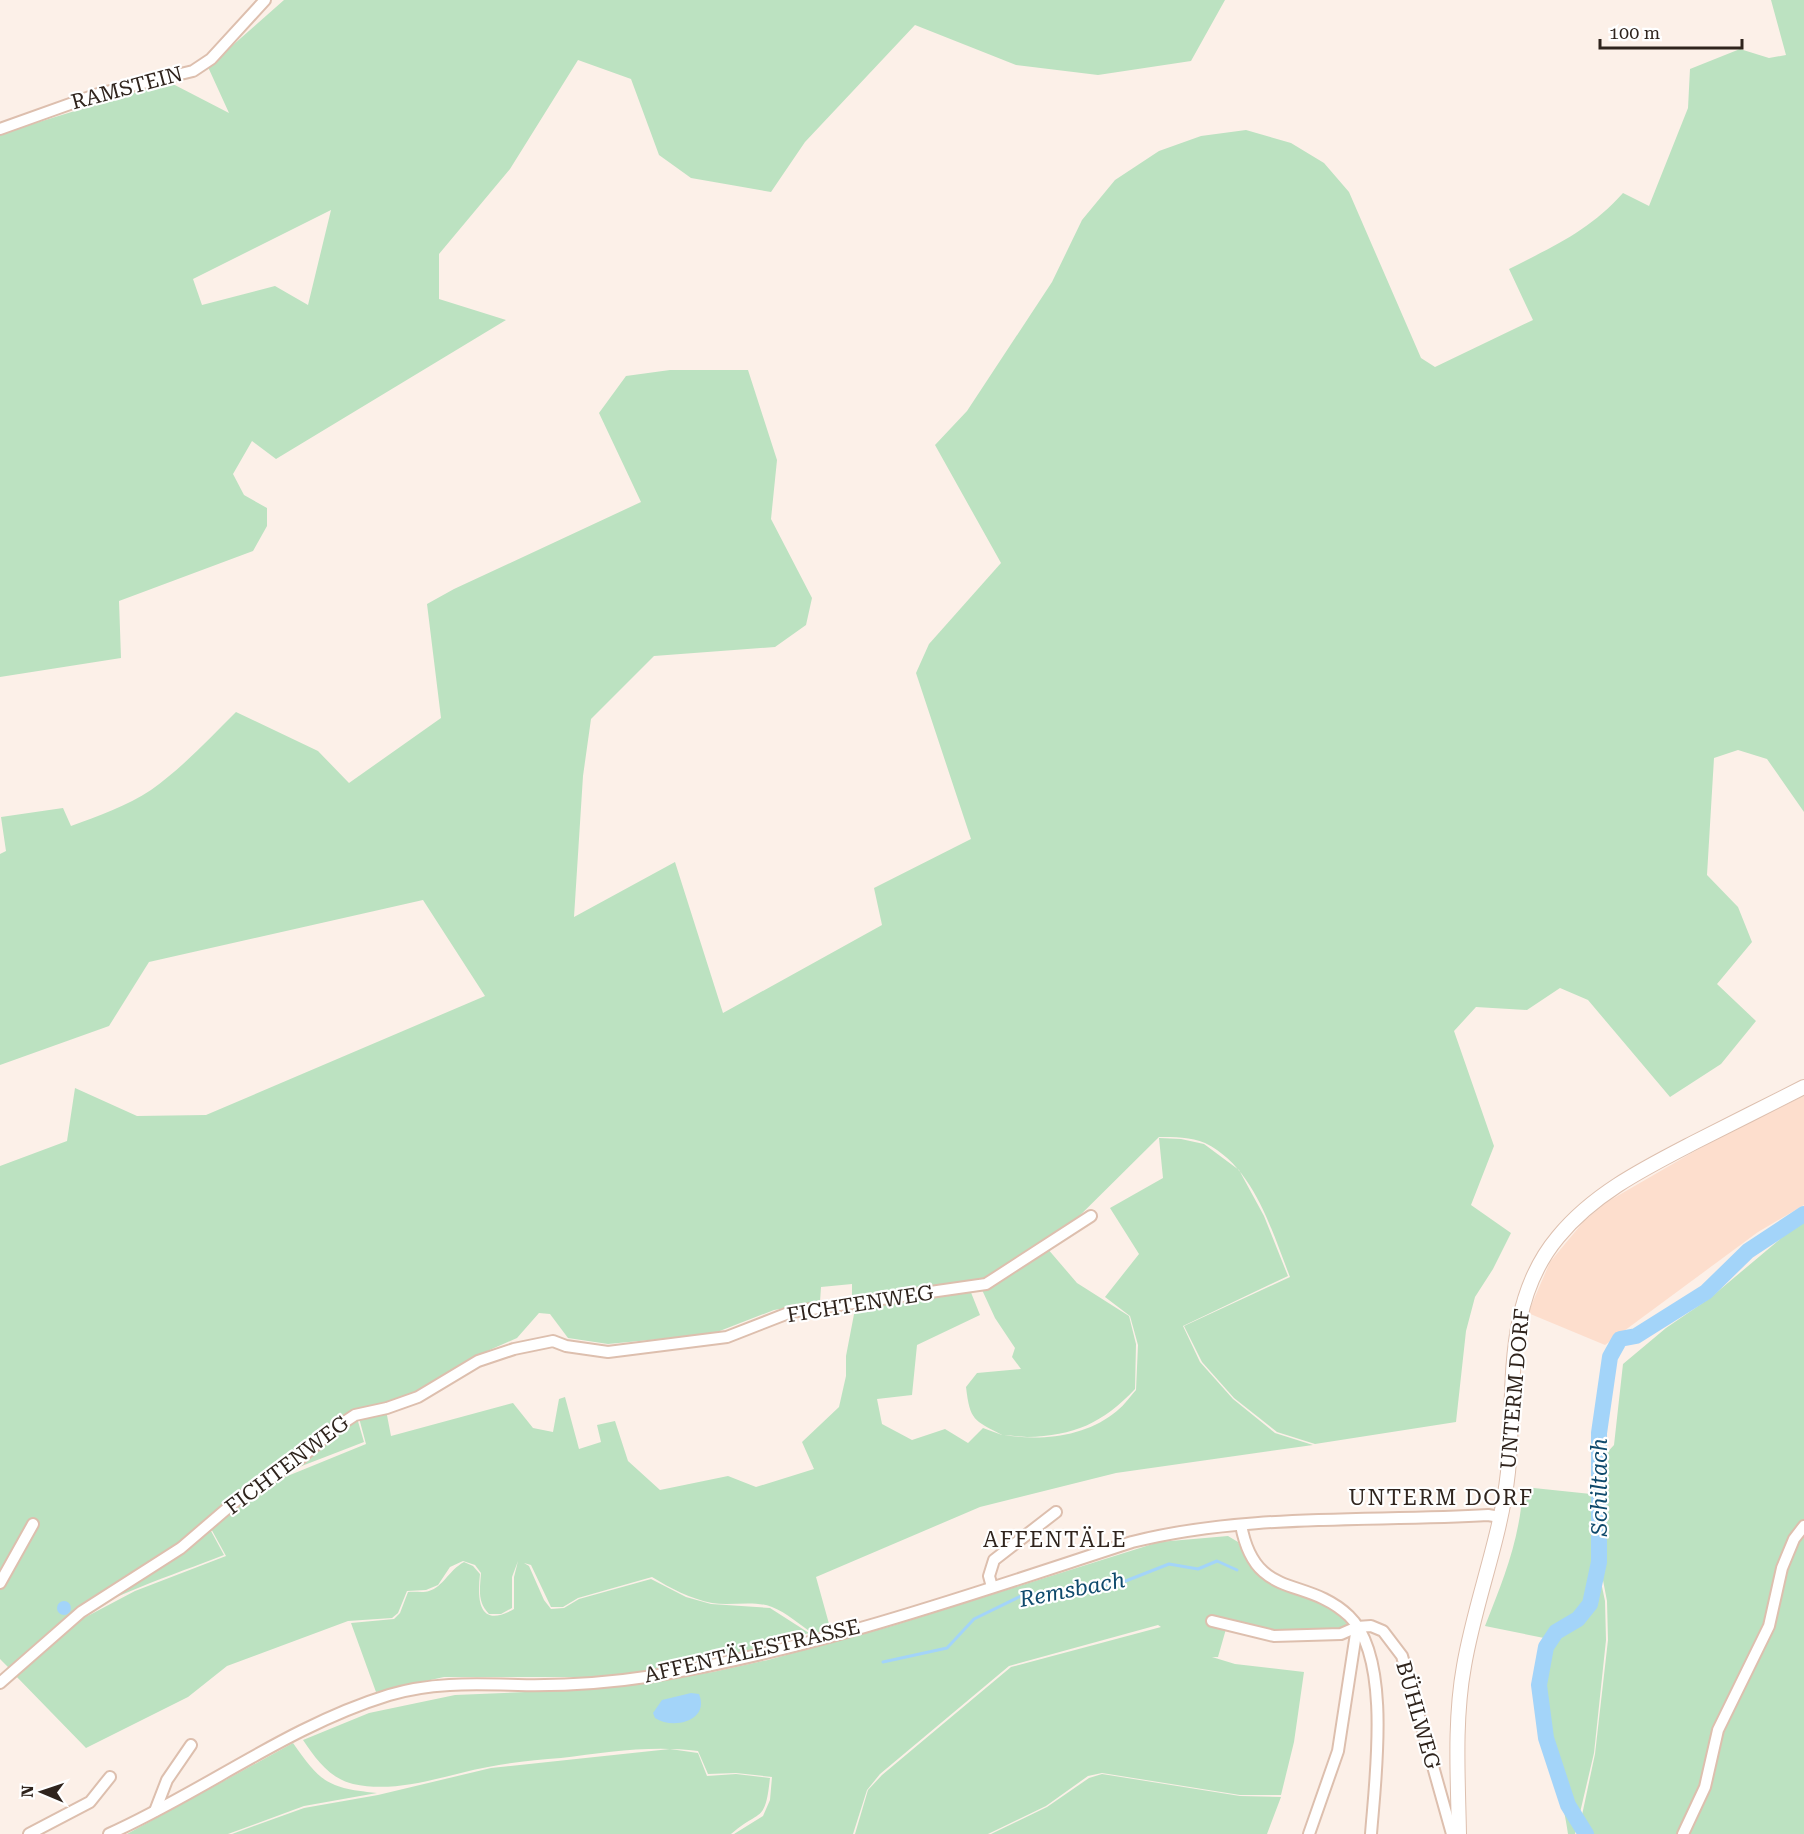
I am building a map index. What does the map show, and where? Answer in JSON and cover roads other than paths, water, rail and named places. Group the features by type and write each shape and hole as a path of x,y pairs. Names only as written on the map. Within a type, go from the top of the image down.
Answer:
{"main road":[{"name":"UNTERM DORF","path":"1459,1834 1458,1719 1463,1668 1500,1517 1508,1472 1512,1377 1522,1304 1542,1259 1556,1238 1577,1215 1638,1171 1804,1087"}],"street":[{"name":"RAMSTEIN","path":"0,129 98,94 193,71 211,59 265,0"},
{"name":"FICHTENWEG","path":"0,1683 81,1612 181,1548 237,1500 301,1458 333,1429 355,1415 387,1408 418,1397 478,1362 514,1349 554,1341 566,1346 608,1352 727,1337 791,1312 986,1284 1091,1216"},
{"path":"992,1587 989,1576 994,1560 1056,1512"},
{"name":"AFFENTÄLESTRASSE","path":"109,1834 293,1734 333,1715 392,1694 444,1685 478,1683 593,1684 707,1666 833,1635 1173,1531 1241,1525 1488,1515 1500,1517"},
{"path":"0,1583 33,1524"},
{"path":"1241,1525 1245,1545 1262,1571 1277,1582 1329,1604 1349,1616 1357,1627 1370,1658 1377,1705 1371,1834"},
{"path":"1683,1834 1705,1787 1718,1730 1769,1626 1782,1568 1794,1539 1804,1526"},
{"name":"BÜHLWEG","path":"1212,1621 1274,1636 1341,1634 1357,1627 1371,1626 1383,1631 1402,1656 1452,1834"},
{"path":"1309,1834 1338,1751 1357,1627"},
{"path":"155,1811 167,1780 191,1745"},
{"path":"28,1834 90,1802 110,1777"}],"water":[{"path":"64,1601 69,1603 71,1608 69,1613 64,1615 59,1613 57,1608 59,1603"},
{"path":"691,1693 699,1694 701,1703 695,1717 680,1723 663,1722 655,1718 653,1713 662,1700"}],"waterway":[{"name":"Schiltach","path":"1586,1834 1568,1805 1546,1738 1539,1685 1546,1647 1556,1632 1578,1619 1590,1604 1599,1562 1599,1433 1610,1357 1620,1339 1636,1336 1706,1292 1748,1251 1804,1214"},
{"name":"Remsbach","path":"883,1662 947,1648 974,1619 1021,1596 1123,1582 1169,1564 1198,1569 1217,1561 1237,1570"}],"district":[{"name":"UNTERM DORF","path":"1441,1497"},
{"name":"AFFENTÄLE","path":"1055,1539"}]}
